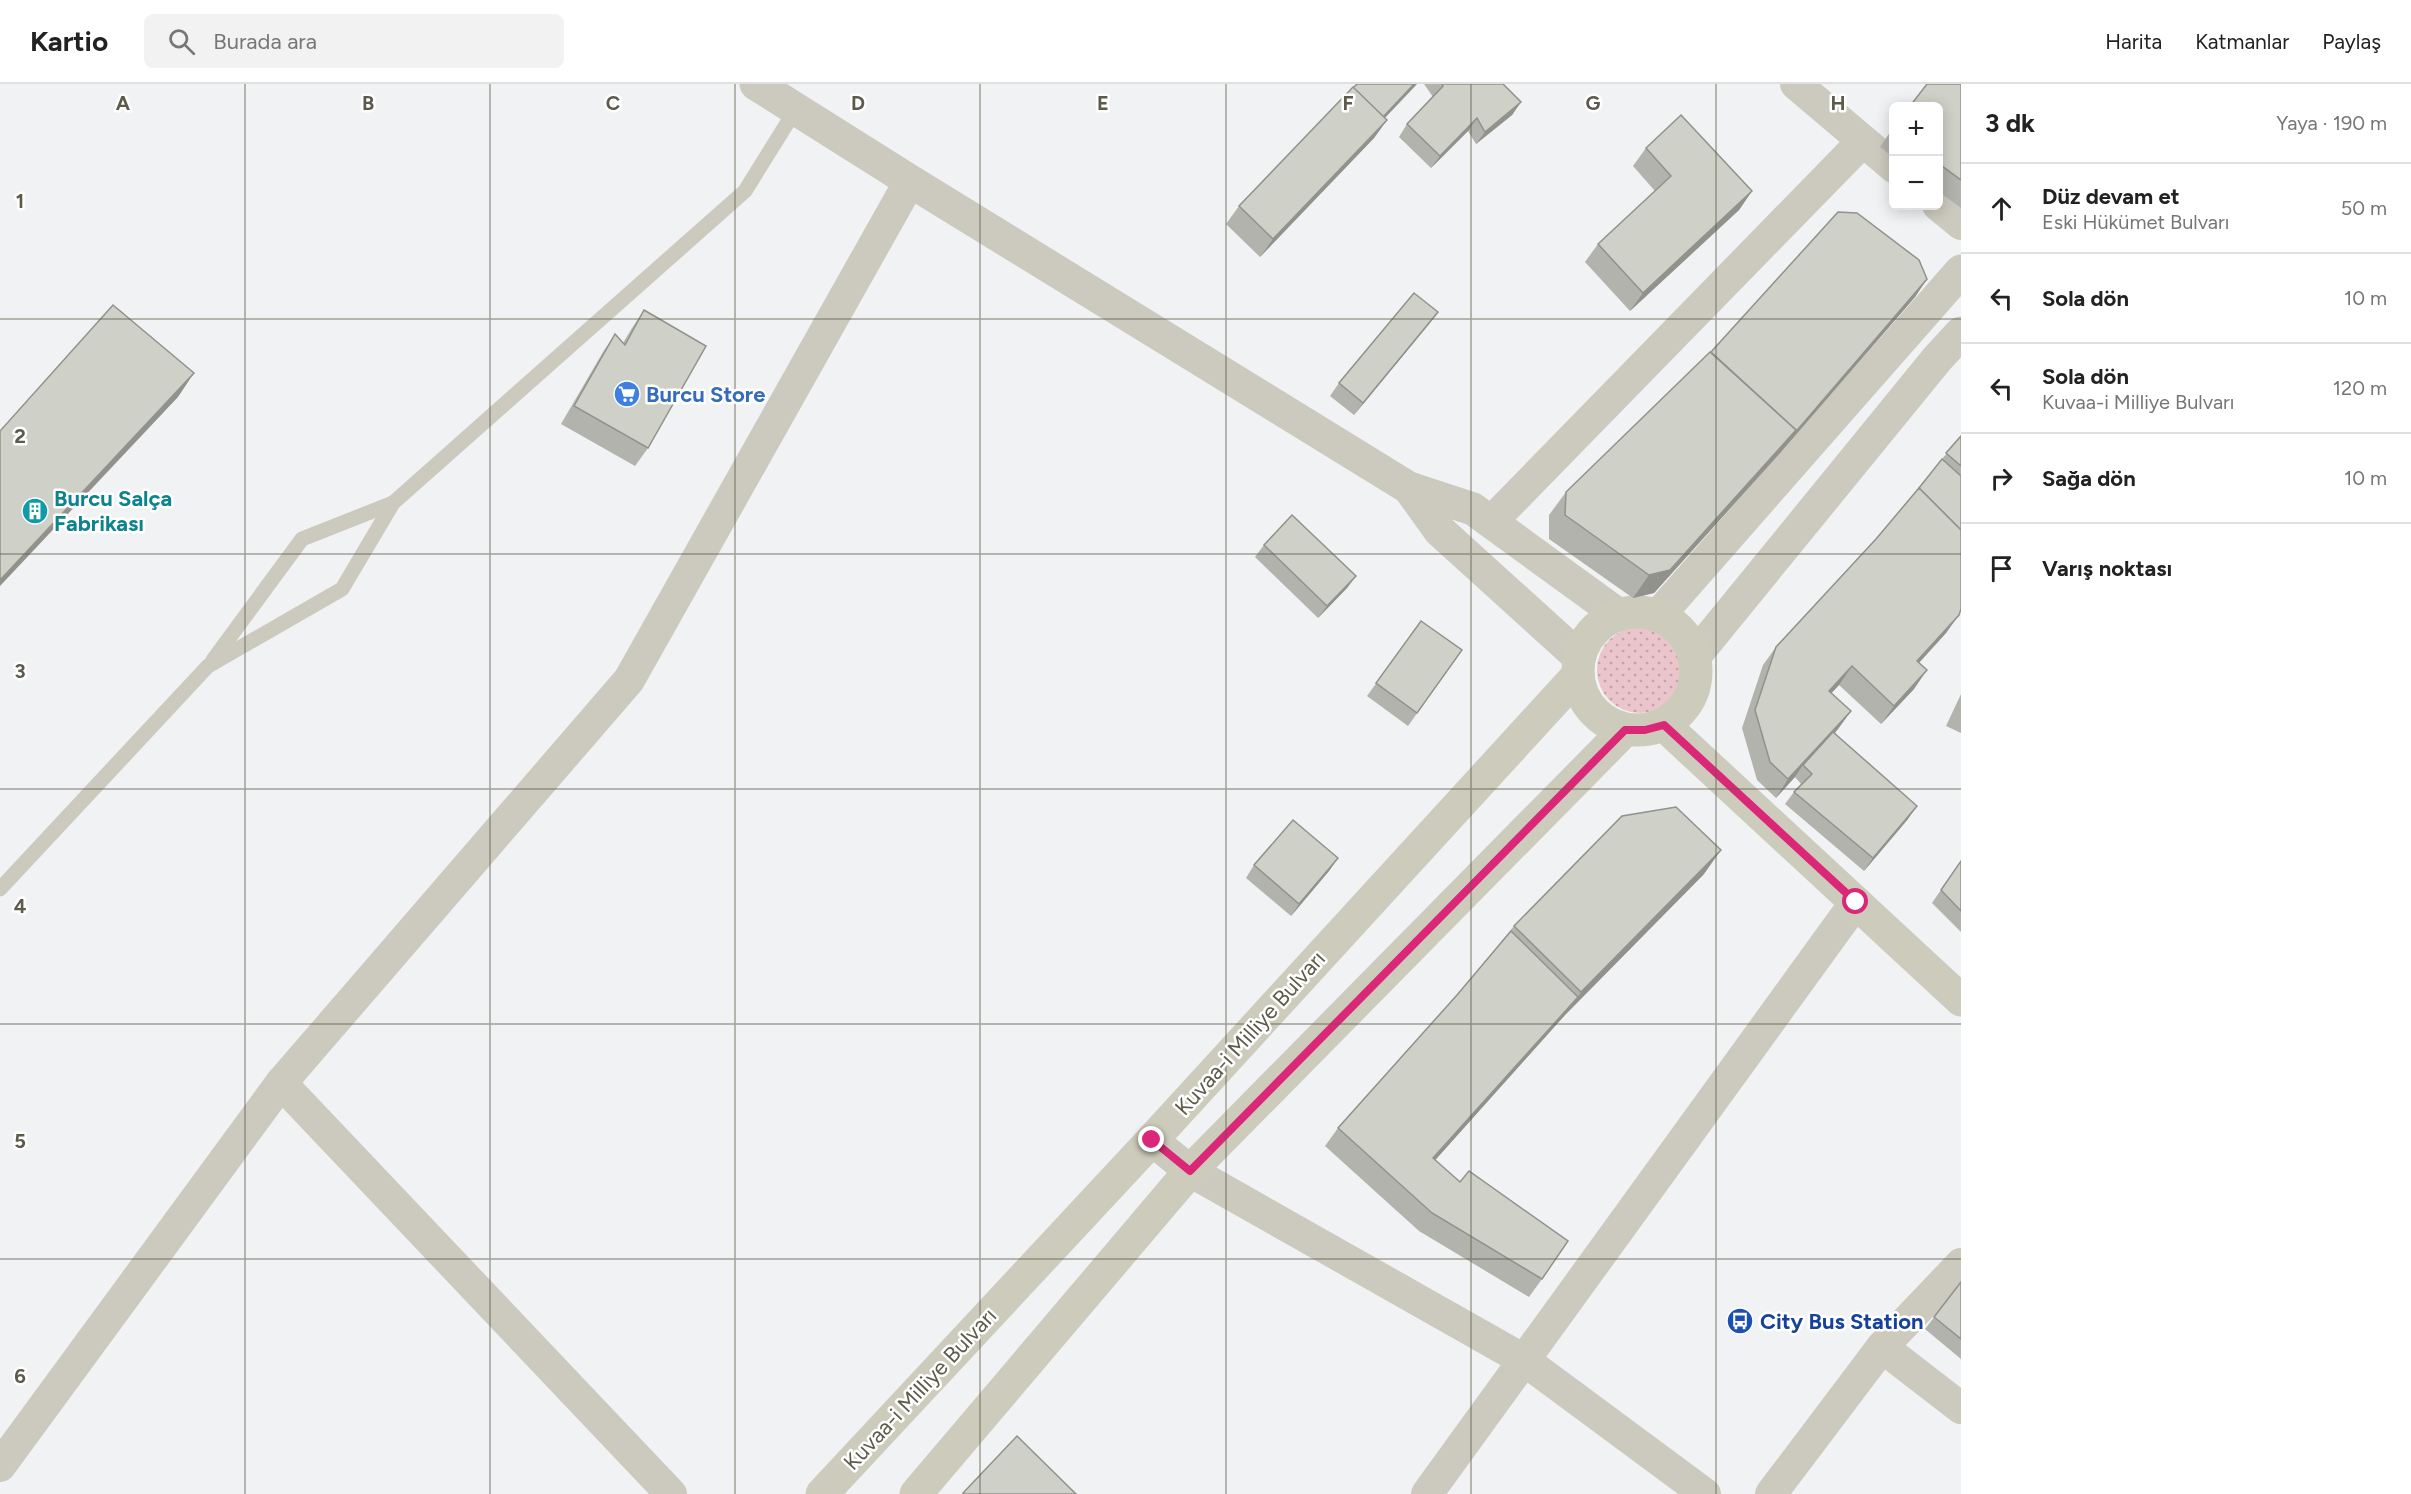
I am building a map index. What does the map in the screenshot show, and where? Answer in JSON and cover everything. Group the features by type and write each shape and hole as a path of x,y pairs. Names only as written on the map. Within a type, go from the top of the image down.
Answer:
{"main road":[{"path":"1638,612 1658,616 1674,626 1687,640 1695,657 1696,677 1691,697 1680,713 1664,725 1645,730 1625,730 1607,723 1592,711 1582,694 1578,666 1588,638 1601,624 1619,615 1638,612"},
{"name":"Kuvaa-i Milliye Bulvarı","path":"822,1494 1152,1140 1578,666"},
{"path":"1664,725 1961,1000"},
{"path":"916,1494 1190,1171 1625,730"}],"street":[{"path":"756,84 1409,488 1473,509 1619,615"},
{"path":"1796,84 1889,164"},
{"path":"1491,522 1863,141"},
{"path":"0,1466 281,1083 629,680 910,181"},
{"path":"1943,209 1961,224"},
{"path":"1658,616 1961,271"},
{"path":"1695,657 1937,359 1961,333"},
{"path":"1409,488 1440,531 1578,666"},
{"path":"1427,1494 1856,902"},
{"path":"281,1083 671,1494"},
{"path":"1152,1140 1190,1171 1524,1360 1705,1494"},
{"path":"1771,1494 1882,1347 1961,1264"},
{"path":"1882,1347 1961,1408"}],"lane":[{"path":"208,666 342,590 393,503 745,191 796,109"},
{"path":"0,889 208,666 302,539 393,503"}],"shaded area":[{"path":"1640,627 1657,630 1671,639 1680,653 1683,670 1680,687 1671,701 1657,710 1640,713 1623,710 1609,701 1600,687 1597,670 1600,653 1609,639 1623,630"}],"building":[{"path":"1357,84 1414,84 1383,117 1353,88"},
{"path":"1442,84 1503,84 1521,102 1485,132 1477,118 1440,156 1407,124 1443,86"},
{"path":"1927,84 1961,84 1961,180 1943,167 1943,102 1913,102"},
{"path":"1353,87 1387,120 1273,239 1239,206"},
{"path":"1681,115 1752,191 1643,293 1598,244 1671,176 1646,148"},
{"path":"1838,212 1857,213 1919,260 1927,279 1793,435 1796,430 1711,352"},
{"path":"1414,293 1438,312 1363,403 1339,383"},
{"name":"Burcu Salça Fabrikası","path":"113,305 194,373 0,580 0,431"},
{"name":"Burcu Store","path":"644,310 706,346 648,448 574,406 615,334 625,345"},
{"path":"1710,352 1796,430 1670,570 1649,575 1565,515 1566,492"},
{"path":"1961,436 1961,466 1946,453"},
{"path":"1942,459 1961,476 1961,530 1919,488"},
{"path":"1919,488 1961,530 1961,609 1959,615 1917,661 1927,670 1894,706 1852,666 1829,691 1851,711 1788,779 1770,762 1755,710 1776,647 1876,539"},
{"path":"1292,515 1356,576 1327,606 1264,545"},
{"path":"1421,621 1462,650 1417,713 1376,683"},
{"path":"1833,732 1917,806 1873,858 1794,792 1812,774 1803,765"},
{"path":"1676,807 1721,850 1581,992 1514,926 1622,816"},
{"path":"1293,820 1338,858 1299,904 1254,865"},
{"path":"1961,861 1961,911 1941,890"},
{"path":"1511,931 1578,997 1433,1158 1460,1182 1469,1171 1568,1241 1542,1279 1432,1213 1338,1128"},
{"path":"1961,1282 1961,1339 1934,1317"},
{"path":"1017,1436 1076,1494 963,1493"}],"place":[{"name":"Burcu Store","path":"627,394"},
{"name":"Burcu Salça Fabrikası","path":"35,511"},
{"name":"City Bus Station","path":"1740,1321"}],"route":[{"path":"1152,1140 1190,1171 1625,730 1645,730 1664,725 1856,902"}]}
